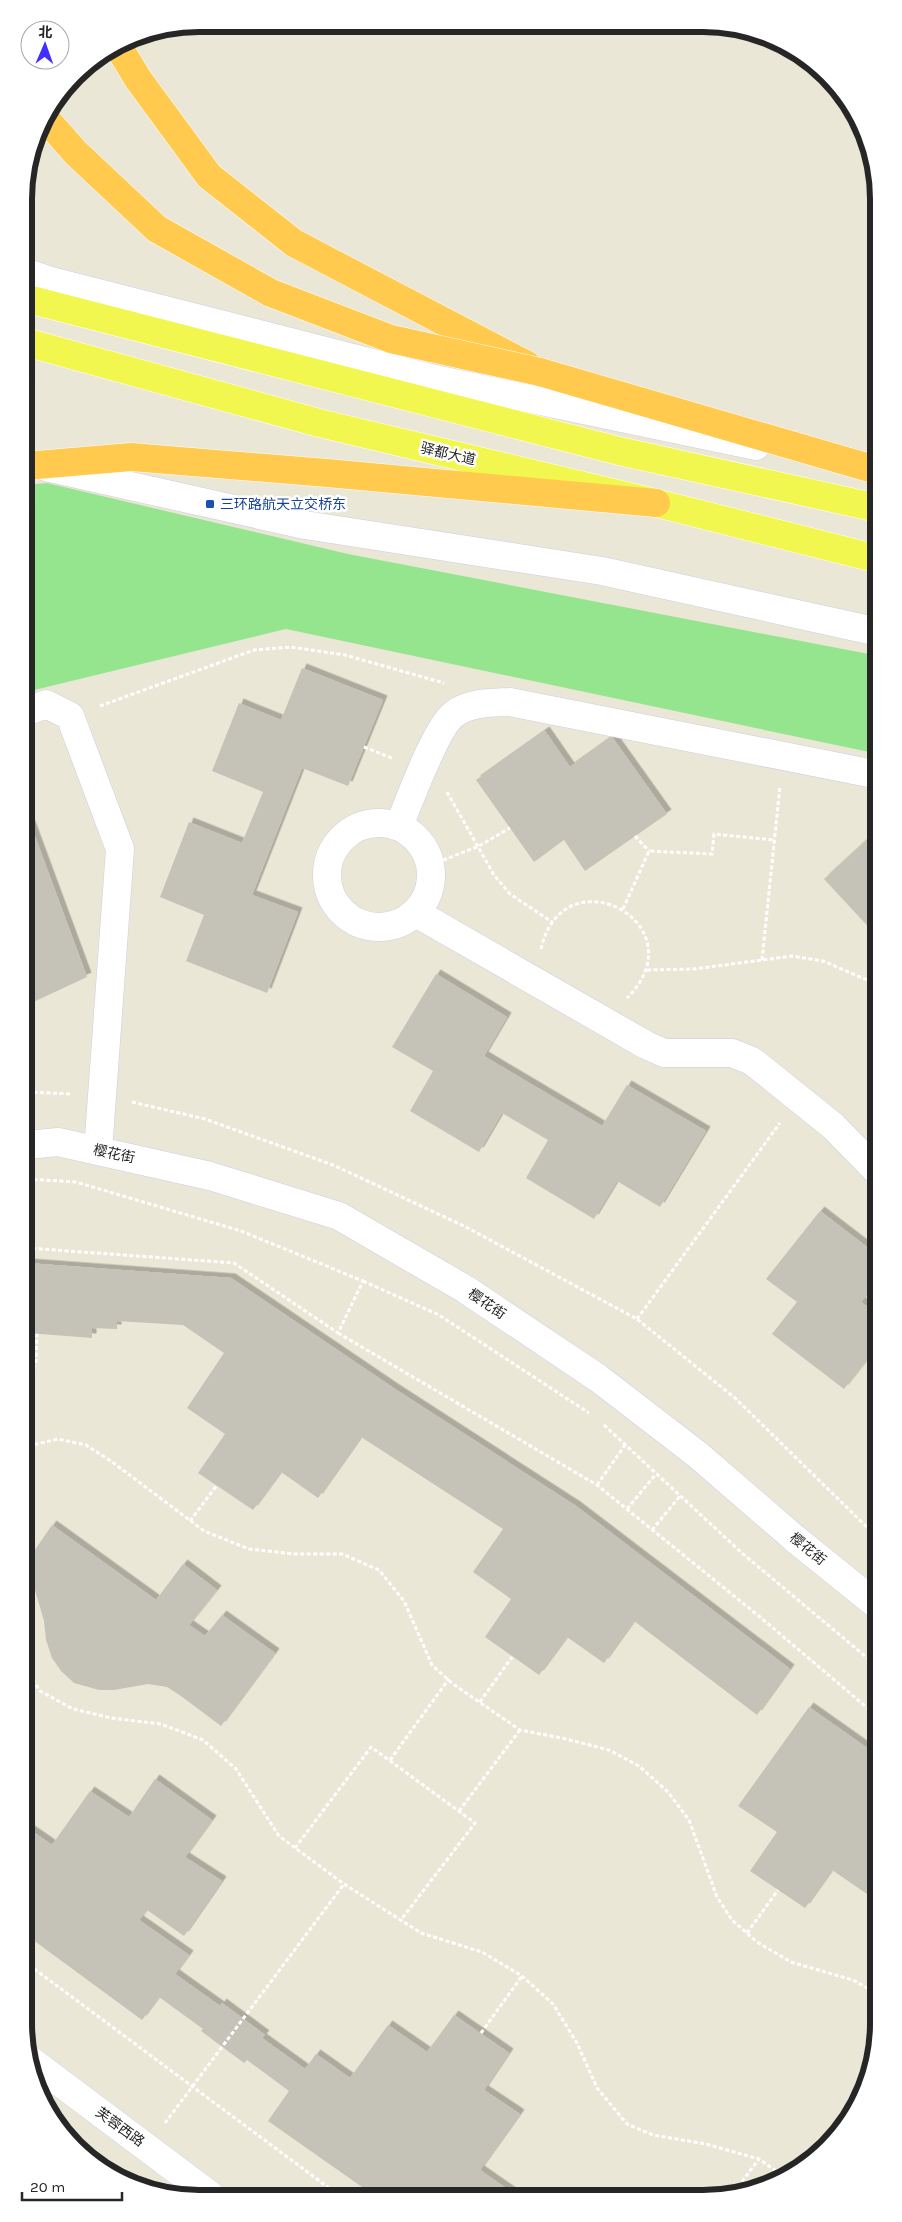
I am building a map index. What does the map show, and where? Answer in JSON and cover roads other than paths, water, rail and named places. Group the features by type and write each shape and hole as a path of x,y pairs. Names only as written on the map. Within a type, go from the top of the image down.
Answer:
{"highway":[{"path":"122,52 138,79 210,176 294,243 540,372"},
{"path":"51,124 76,153 157,229 271,293 391,339 540,372 870,468"},
{"path":"33,465 131,458 327,473 656,503"}],"main road":[{"path":"33,300 619,451 870,506"},
{"name":"驿都大道","path":"33,344 319,423 656,503 870,557"}],"street":[{"path":"33,275 60,284 435,379 870,468"},
{"path":"33,464 305,525 602,571 870,630"},
{"path":"398,826 440,729 454,714 478,704 510,702 870,773"},
{"path":"33,709 46,704 70,716 120,849 98,1151"},
{"path":"382,823 398,826 414,836 425,849 431,865 432,882 426,899 416,913 401,923 384,928 367,926 351,920 338,909 329,894 326,877 328,860 336,844 349,832 364,825 382,823"},
{"path":"416,913 646,1045 664,1053 732,1053 752,1061 833,1126 869,1163"},
{"name":"樱花街","path":"32,1144 58,1142 210,1176 339,1216 465,1289 598,1378 698,1455 869,1598"},
{"name":"芙蓉西路","path":"38,2066 203,2190"}],"place":[{"name":"三环路航天立交桥东","path":"210,504"}]}
